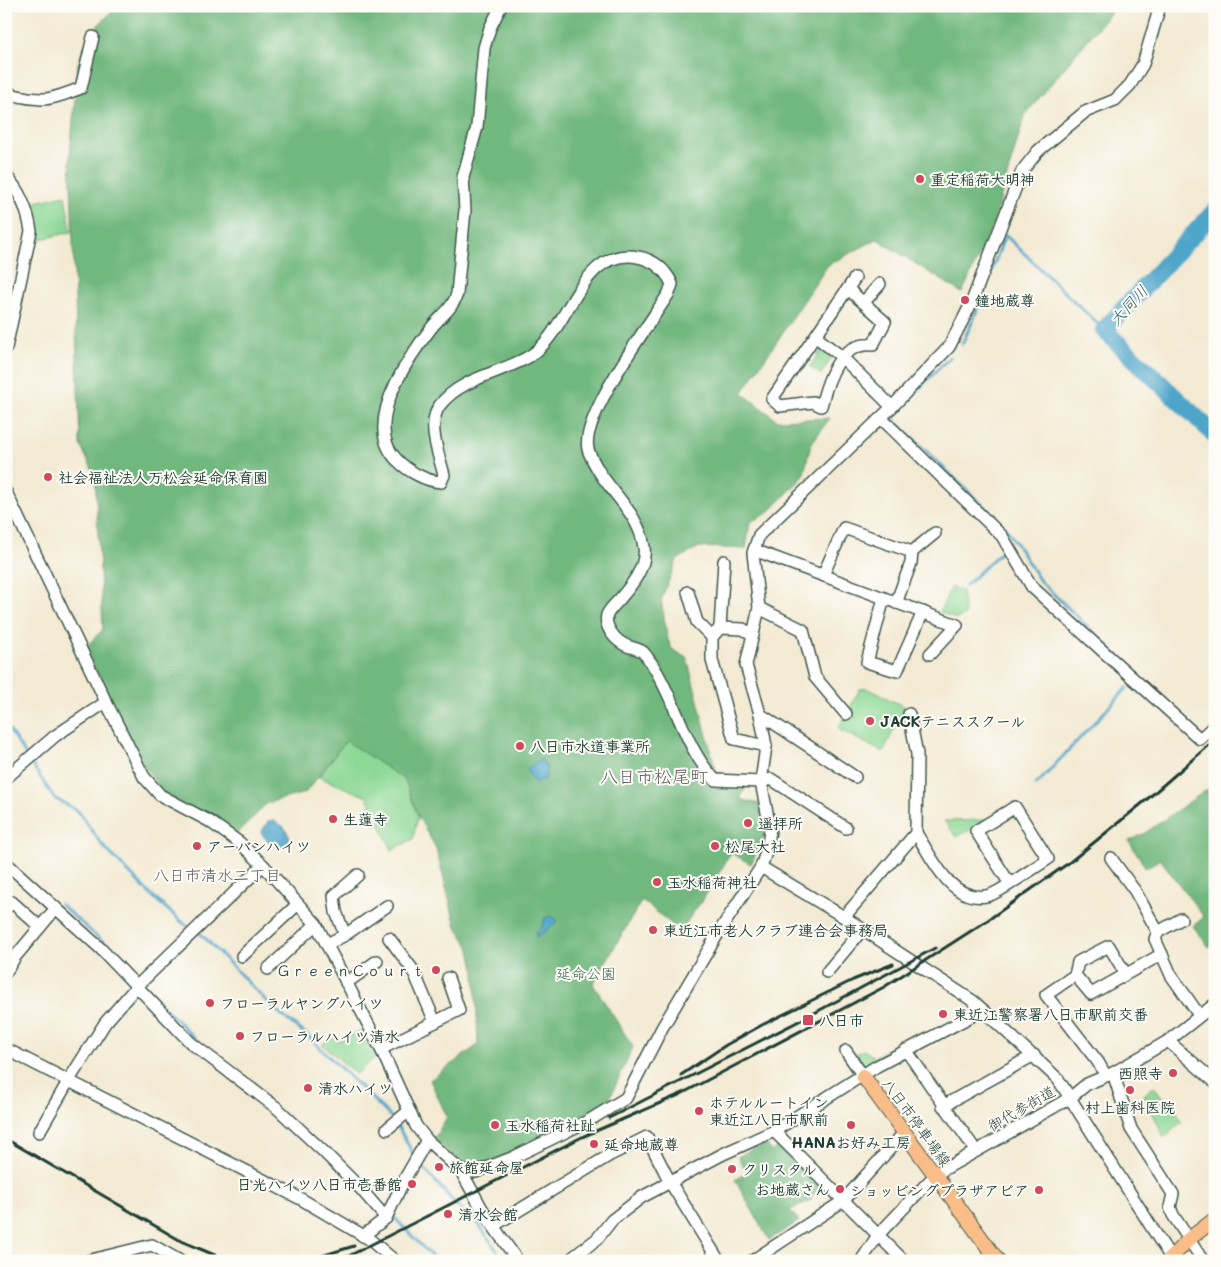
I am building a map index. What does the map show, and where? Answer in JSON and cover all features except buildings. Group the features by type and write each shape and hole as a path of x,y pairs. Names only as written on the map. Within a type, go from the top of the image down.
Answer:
{"main road":[{"name":"八日市停車場線","path":"863,1076 998,1261"},
{"path":"1170,1259 1189,1239 1215,1218"}],"street":[{"path":"501,6 490,28 484,48 477,127 463,176 465,210 458,294 454,304 416,348 398,378 385,412 384,440 391,454 404,468 434,482 441,482 444,475 434,426 436,413 441,404 458,390 529,356 540,348 551,336 586,281 597,267 609,259 623,255 640,258 654,263 666,272 672,284 670,294 622,365 604,397 588,438 588,449 594,462 631,514 644,544 644,553 636,578 607,614 607,623 618,641 643,652 670,697 697,758 715,780 761,782 770,779 846,828"},
{"path":"461,1171 476,1172 514,1157 588,1121 626,1098 662,1028 719,932 761,867 768,846 770,828 761,782 766,746 760,714 746,665 759,608 754,550 759,535 881,418 948,347 971,304 1022,171 1038,151 1085,112 1115,100 1130,85 1143,64 1160,6"},
{"path":"6,96 9,94 39,101 50,100 81,88 94,37"},
{"path":"6,176 12,182 29,215 31,231 6,348"},
{"path":"848,289 885,322 873,345 863,344 842,356 828,381 821,406 813,402 780,406 772,399 855,278"},
{"path":"864,302 880,284"},
{"path":"816,337 842,356 892,407"},
{"path":"881,418 1002,536 1032,588 1200,739 1215,724"},
{"path":"6,492 12,518 144,777 160,795 209,821 240,844 263,865 316,924 381,1049 409,1111 427,1140 461,1171 493,1226 518,1261"},
{"path":"823,575 844,528 912,552"},
{"path":"896,603 911,563 912,552 935,533"},
{"path":"754,550 957,625 930,654"},
{"path":"724,561 720,628 712,637 712,660 734,739 766,746"},
{"path":"688,592 696,622 712,637"},
{"path":"884,598 868,662 896,671 923,612"},
{"path":"759,608 803,630 816,677 846,714"},
{"path":"720,628 743,629 753,635"},
{"path":"6,778 55,736 106,702"},
{"path":"760,714 855,777"},
{"path":"909,714 917,754 916,833 956,890 976,896 988,896 1010,884 1048,859 1015,807 976,832 1010,884"},
{"path":"844,917 916,833"},
{"path":"1110,858 1135,891 1158,932"},
{"path":"6,863 195,1040 277,1108 360,1188 386,1218"},
{"path":"39,1132 68,1080 105,1023 137,986 263,865"},
{"path":"761,867 844,917 973,1001 1034,1055 1058,1079 1170,1259"},
{"path":"345,935 336,912 334,896 358,875"},
{"path":"6,908 12,902 40,926"},
{"path":"242,956 298,904"},
{"path":"327,944 345,935 387,906"},
{"path":"6,972 15,957 56,908"},
{"path":"1181,919 1158,932 1155,939 1181,991 1199,1015"},
{"path":"268,969 316,924"},
{"path":"827,972 862,930"},
{"path":"389,938 413,970 435,1022"},
{"path":"1125,973 1108,946 1078,962 1075,976 1046,995 1110,1075 1131,1129 1174,1194 1170,1207 1173,1216 1203,1261"},
{"path":"1075,976 1091,994 1125,973 1162,954"},
{"path":"346,983 377,961"},
{"path":"381,1049 459,1010 448,978"},
{"name":"御代参街道","path":"861,1261 878,1234 936,1174 1070,1098 1087,1084 1110,1075 1168,1041 1215,1004"},
{"path":"568,1261 597,1239 612,1220 635,1201 699,1167 774,1131 906,1050 983,1010"},
{"path":"1168,1041 1215,1082"},
{"path":"6,1049 301,1199 363,1236 396,1261"},
{"path":"906,1050 976,1152"},
{"path":"846,1051 863,1076"},
{"path":"943,1106 1034,1055"},
{"path":"386,1129 409,1111"},
{"path":"774,1131 904,1261"},
{"path":"752,1261 843,1200 904,1133"},
{"path":"493,1226 610,1155 647,1137 670,1182 719,1261"},
{"path":"363,1236 386,1218 427,1140"},
{"path":"87,1261 152,1245 180,1261"}],"green space":[{"name":"延命公園","path":"118,6 1116,6 1025,115 992,227 962,293 877,239 828,265 742,393 777,420 830,418 811,444 803,477 768,513 750,522 746,549 699,547 677,560 661,600 668,640 672,649 687,658 716,771 746,787 740,799 760,804 764,836 751,864 731,853 704,898 680,931 642,900 593,984 633,1047 609,1100 560,1130 476,1169 465,1166 434,1139 447,1117 430,1080 478,1045 475,972 469,946 456,927 436,848 418,816 405,780 346,741 305,793 267,803 237,834 164,794 138,757 85,648 103,629 95,476 80,444 70,155 78,63 90,33"},
{"path":"65,195 71,232 37,240 33,209 36,202"},
{"path":"822,349 833,356 821,374 810,367"},
{"path":"951,587 962,591 965,615 956,619 940,612"},
{"name":"JACKテニススクール","path":"867,688 905,707 883,752 838,729 860,689"},
{"path":"346,740 405,780 418,816 413,839 392,850 367,797 319,777"},
{"path":"1215,784 1215,943 1209,947 1193,926 1204,917 1160,859 1146,868 1129,841 1145,833"},
{"path":"988,820 957,837 944,821"},
{"path":"362,1030 376,1057 356,1074 322,1044 336,1037 338,1041"},
{"path":"914,1035 915,1039 867,1067 862,1066 854,1055 864,1050 874,1057"},
{"path":"1154,1086 1172,1111 1176,1111 1182,1122 1164,1137 1144,1095"},
{"path":"765,1142 772,1152 780,1144 820,1187 811,1197 813,1199 790,1210 799,1221 769,1240 735,1180 747,1172 738,1157"}],"water":[{"path":"541,759 546,767 546,778 535,784 526,769"},
{"path":"273,820 284,827 290,837 288,844 283,846 273,845 261,833 268,821"},
{"path":"551,916 558,921 536,937 536,931 541,929 545,918"}],"waterway":[{"name":"大同川","path":"1215,211 1104,330 1215,435"},
{"path":"962,344 974,318 1005,235 1104,330"},
{"path":"950,357 891,417 1006,528 1040,581 1138,675"},
{"path":"965,586 1004,549"},
{"path":"1036,785 1127,688"},
{"path":"6,725 54,798 78,811 103,846 150,894 183,923 199,932 274,1009 308,1036 394,1120"},
{"path":"60,904 103,942 126,967"},
{"path":"133,975 198,1042"},
{"path":"397,1125 415,1157"},
{"path":"418,1162 461,1210 477,1222 504,1261"},
{"path":"391,1214 436,1261"}],"railway":[{"path":"339,1261 582,1137 681,1094 884,987 988,920 1070,862 1145,801 1215,740"},
{"path":"609,1118 807,1017 935,948"},
{"path":"681,1075 726,1045 762,1025 853,980 893,964"},
{"path":"6,1139 181,1241 229,1261"},
{"path":"305,1261 354,1246"}],"place":[{"name":"重定稲荷大明神","path":"920,179"},
{"name":"鐘地蔵尊","path":"965,300"},
{"name":"社会福祉法人万松会延命保育園","path":"48,477"},
{"name":"JACKテニススクール","path":"870,721"},
{"name":"八日市水道事業所","path":"520,746"},
{"name":"生蓮寺","path":"333,819"},
{"name":"遥拝所","path":"748,823"},
{"name":"アーバンハイツ","path":"197,846"},
{"name":"松尾大社","path":"715,846"},
{"name":"玉水稲荷神社","path":"657,882"},
{"name":"東近江市老人クラブ連合会事務局","path":"653,930"},
{"name":"ＧｒｅｅｎＣｏｕｒｔ","path":"436,970"},
{"name":"フローラルヤングハイツ","path":"210,1003"},
{"name":"東近江警察署八日市駅前交番","path":"943,1014"},
{"name":"八日市","path":"808,1020"},
{"name":"フローラルハイツ清水","path":"240,1036"},
{"name":"西照寺","path":"1173,1073"},
{"name":"清水ハイツ","path":"308,1088"},
{"name":"村上歯科医院","path":"1130,1090"},
{"name":"ホテルルートイン 東近江八日市駅前","path":"699,1111"},
{"name":"玉水稲荷社趾","path":"495,1125"},
{"name":"HANAお好み工房","path":"851,1125"},
{"name":"延命地蔵尊","path":"594,1144"},
{"name":"旅館延命屋","path":"439,1167"},
{"name":"クリスタル","path":"732,1169"},
{"name":"日光ハイツ八日市壱番館","path":"412,1184"},
{"name":"お地蔵さん","path":"840,1189"},
{"name":"ショッピングプラザアピア","path":"1039,1190"},
{"name":"清水会館","path":"448,1214"}],"district":[{"name":"八日市松尾町","path":"654,776"},
{"name":"八日市清水二丁目","path":"217,874"}]}
